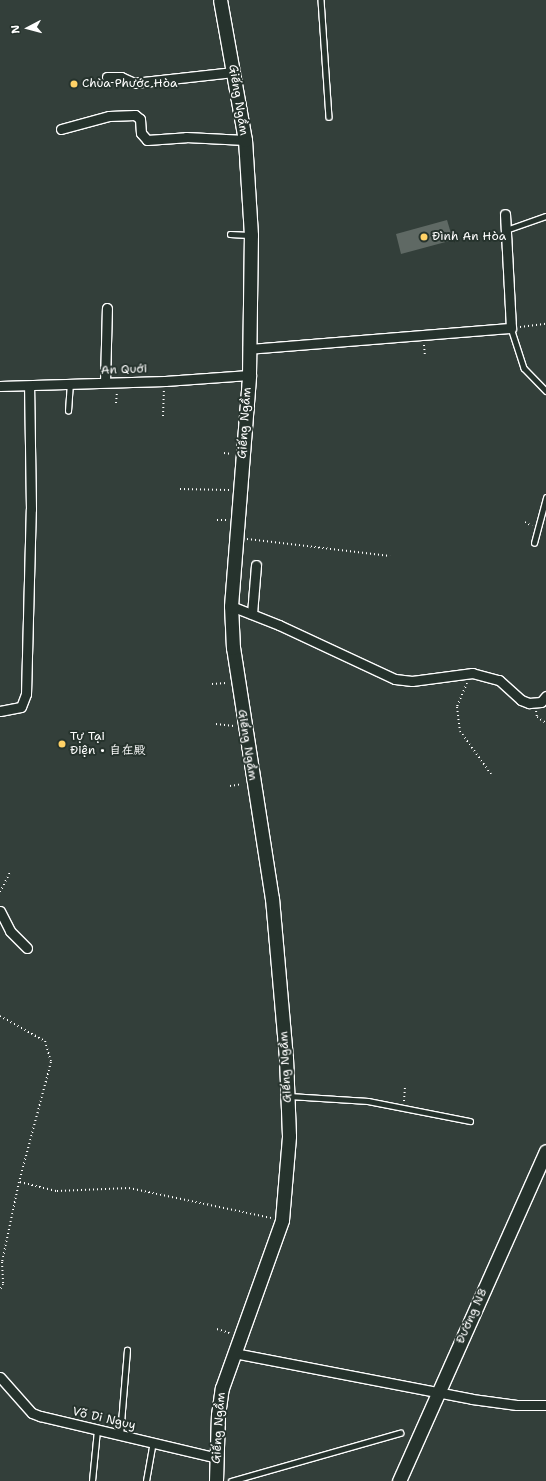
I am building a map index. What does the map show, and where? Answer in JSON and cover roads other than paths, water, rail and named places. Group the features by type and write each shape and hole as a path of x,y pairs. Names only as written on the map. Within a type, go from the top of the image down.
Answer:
{"street":[{"name":"Giếng Ngầm","path":"216,1481 216,1458 222,1388 282,1220 289,1136 272,899 243,726 231,606 249,375 248,349 251,235 245,140 220,0"},
{"path":"107,77 121,77 134,83 233,72"},
{"path":"61,129 109,116 135,115 140,119 141,133 147,140 186,137 245,140"},
{"path":"248,349 511,328 505,214"},
{"path":"105,382 107,308"},
{"name":"An Quới","path":"0,386 165,381 249,375"},
{"path":"0,711 21,707 26,694 31,509 29,386"},
{"path":"252,614 256,565"},
{"path":"231,606 252,614 395,679 412,682 472,673 499,680 521,700 535,704 546,696"},
{"path":"0,911 10,931 27,948"},
{"name":"Đường N8","path":"399,1481 546,1151"},
{"path":"234,1353 438,1392 517,1405 546,1405"},
{"name":"Võ Di Nguy","path":"0,1377 32,1412 98,1430 216,1458"}],"lane":[{"path":"321,0 329,117"},
{"path":"506,230 546,216"},
{"path":"230,234 251,235"},
{"path":"511,328 524,368 546,391"},
{"path":"68,411 70,384"},
{"path":"534,543 546,498"},
{"path":"287,1096 368,1101 403,1106 470,1121"},
{"path":"120,1435 127,1350"},
{"path":"92,1481 98,1430"},
{"path":"231,1481 400,1433"},
{"path":"146,1481 153,1443"}],"place":[{"name":"Chùa Phước Hòa","path":"74,84"},
{"name":"Đình An Hòa","path":"424,237"},
{"name":"Tự Tại Điện • 自在殿","path":"62,744"}]}
